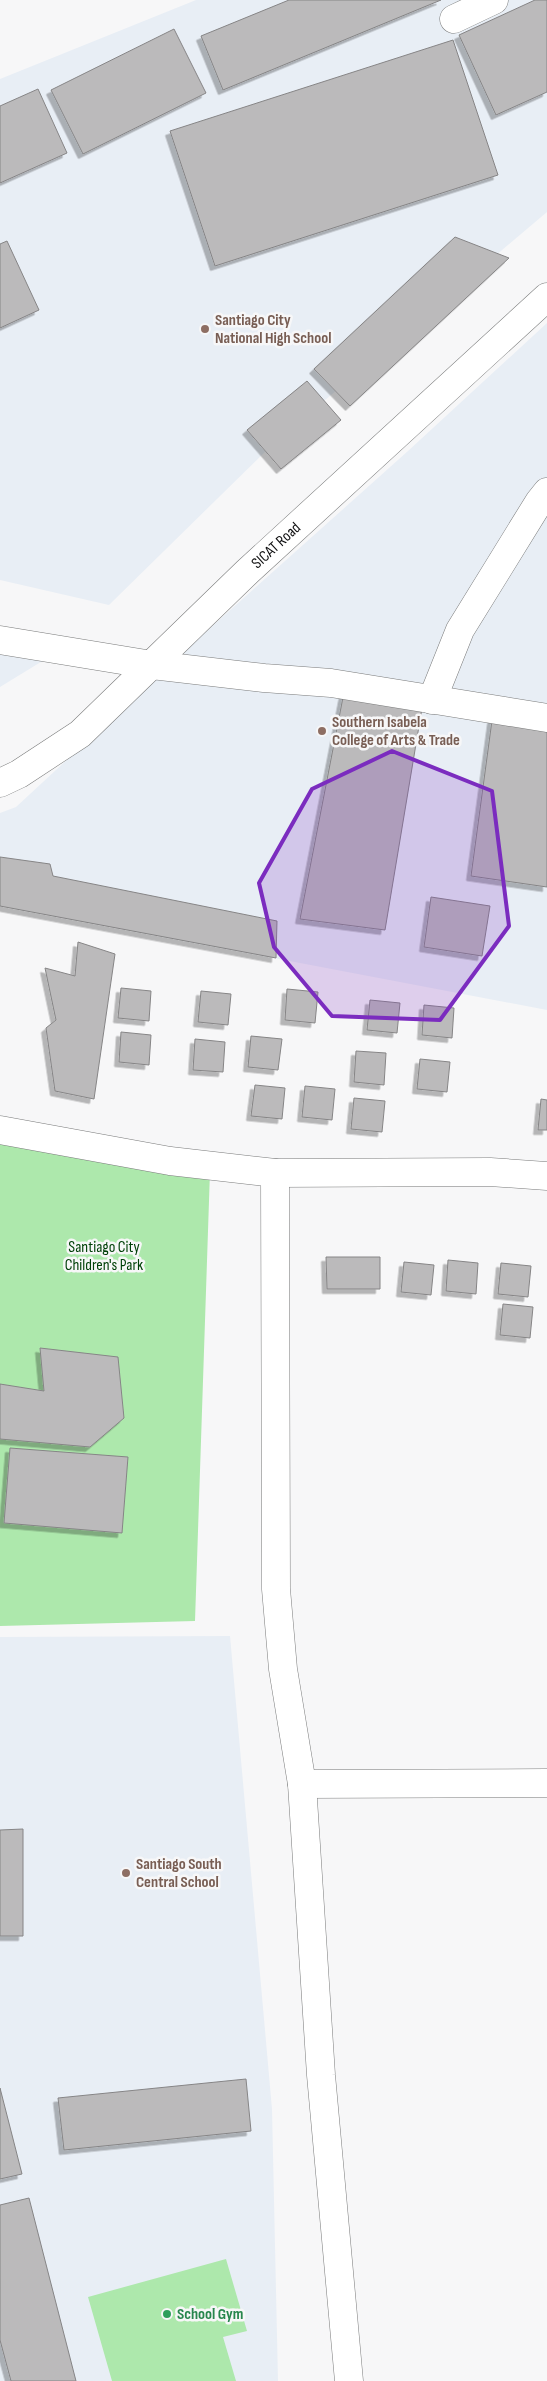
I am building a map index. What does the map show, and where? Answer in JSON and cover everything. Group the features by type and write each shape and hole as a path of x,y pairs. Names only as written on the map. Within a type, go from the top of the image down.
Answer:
{"street":[{"path":"454,19 494,0"},
{"name":"SICAT Road","path":"0,783 19,774 80,734 247,572 547,297"},
{"path":"432,700 460,630 547,492"},
{"path":"0,640 152,664 264,678 330,683 547,718"},
{"path":"0,1130 170,1161 275,1172 490,1172 547,1176"},
{"path":"275,1172 276,1589 283,1669 302,1784 321,2074 349,2381"},
{"path":"302,1784 547,1783"}],"highlighted area":[{"path":"392,751 492,791 509,926 440,1020 332,1016 274,947 259,883 312,789"}],"shaded area":[{"name":"Santiago City National High School","path":"196,0 547,0 547,212 272,445 109,605 0,580 0,79"},
{"name":"Southern Isabela College of Arts & Trade","path":"547,323 547,1010 0,906 0,813 16,807 179,656 408,451"},
{"path":"0,644 49,657 0,687"},
{"name":"Santiago South Central School","path":"230,1636 272,2109 278,2381 0,2381 0,1637"}],"green space":[{"name":"Santiago City Children's Park","path":"0,1132 210,1171 195,1621 0,1626"},
{"name":"School Gym","path":"226,2259 247,2331 223,2337 236,2381 112,2381 88,2297"}],"building":[{"path":"289,0 441,0 223,90 201,36"},
{"path":"535,0 547,0 547,92 496,115 459,35"},
{"path":"174,29 206,93 83,154 51,90"},
{"path":"453,40 498,175 215,266 170,131"},
{"path":"38,89 67,153 0,183 0,106"},
{"path":"455,237 509,258 350,406 314,369"},
{"path":"7,241 39,310 0,328 0,244"},
{"path":"307,381 341,420 281,469 247,430"},
{"path":"345,687 423,702 385,930 300,919"},
{"path":"493,713 547,722 547,887 471,876"},
{"path":"0,857 50,864 53,876 277,921 276,958 0,906"},
{"path":"431,897 490,906 482,956 424,947"},
{"path":"78,942 115,954 94,1099 55,1091 46,1028 56,1020 45,968 75,976"},
{"path":"121,988 151,991 149,1021 118,1018"},
{"path":"287,989 318,992 315,1023 285,1020"},
{"path":"201,991 231,994 228,1025 198,1022"},
{"path":"370,1000 400,1003 397,1033 367,1030"},
{"path":"424,1005 454,1008 452,1038 422,1035"},
{"path":"121,1032 151,1035 149,1065 119,1062"},
{"path":"251,1036 282,1039 278,1070 248,1067"},
{"path":"195,1039 225,1042 223,1072 193,1070"},
{"path":"356,1051 386,1053 384,1085 354,1082"},
{"path":"420,1059 450,1062 447,1092 417,1089"},
{"path":"255,1085 285,1088 282,1119 251,1116"},
{"path":"305,1086 335,1089 332,1120 302,1117"},
{"path":"354,1098 385,1101 382,1132 351,1129"},
{"path":"541,1099 547,1100 547,1130 538,1130"},
{"path":"326,1257 380,1257 380,1289 327,1289"},
{"path":"448,1260 478,1263 476,1294 446,1291"},
{"path":"404,1262 434,1265 431,1295 401,1292"},
{"path":"501,1263 531,1266 528,1297 498,1294"},
{"path":"503,1304 533,1307 530,1338 500,1335"},
{"path":"40,1348 118,1357 124,1418 90,1447 0,1439 0,1384 44,1391"},
{"path":"10,1448 128,1457 122,1533 4,1523"},
{"path":"23,1829 23,1936 0,1936 0,1830"},
{"path":"246,2079 251,2131 64,2150 58,2098"},
{"path":"0,2088 22,2174 0,2179"},
{"path":"29,2198 76,2381 11,2381 0,2340 0,2205"}],"place":[{"name":"Santiago City National High School","path":"205,329"},
{"name":"Southern Isabela College of Arts & Trade","path":"322,731"},
{"name":"Santiago South Central School","path":"126,1873"},
{"name":"School Gym","path":"167,2314"}]}
